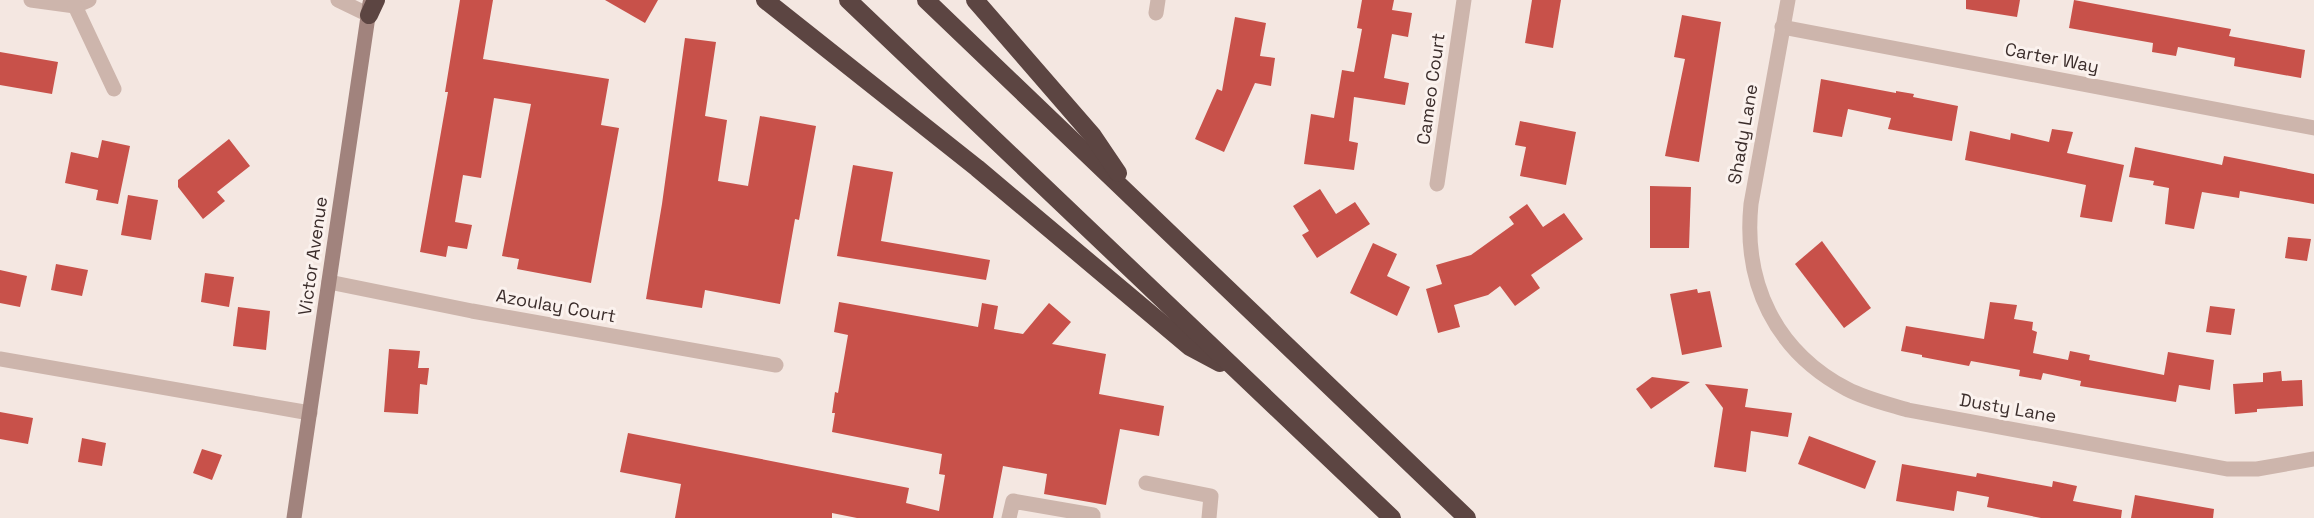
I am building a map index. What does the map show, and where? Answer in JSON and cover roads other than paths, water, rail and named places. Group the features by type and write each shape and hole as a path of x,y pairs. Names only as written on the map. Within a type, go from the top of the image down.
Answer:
{"highway":[{"path":"765,0 977,168 1190,347 1239,373"},
{"path":"848,0 1392,518"},
{"path":"926,0 1467,518"},
{"path":"975,0 1093,136 1137,202"}],"main road":[{"name":"Victor Avenue","path":"294,518 372,5"}],"street":[{"path":"31,0 82,3 114,89"},
{"path":"338,0 372,5"},
{"name":"Cameo Court","path":"1437,184 1464,0"},
{"name":"Shady Lane","path":"1754,276 1749,240 1751,204 1788,0"},
{"name":"Carter Way","path":"1782,27 2314,128"},
{"name":"Dusty Lane","path":"1754,276 1774,322 1804,358 1838,383 1872,399 1908,410 2227,469 2257,469 2314,459"},
{"name":"Azoulay Court","path":"329,282 472,311 776,365"},
{"path":"0,358 310,413"},
{"path":"1146,483 1211,496 1209,518"},
{"path":"1010,518 1012,501 1093,514 1093,518"}]}
